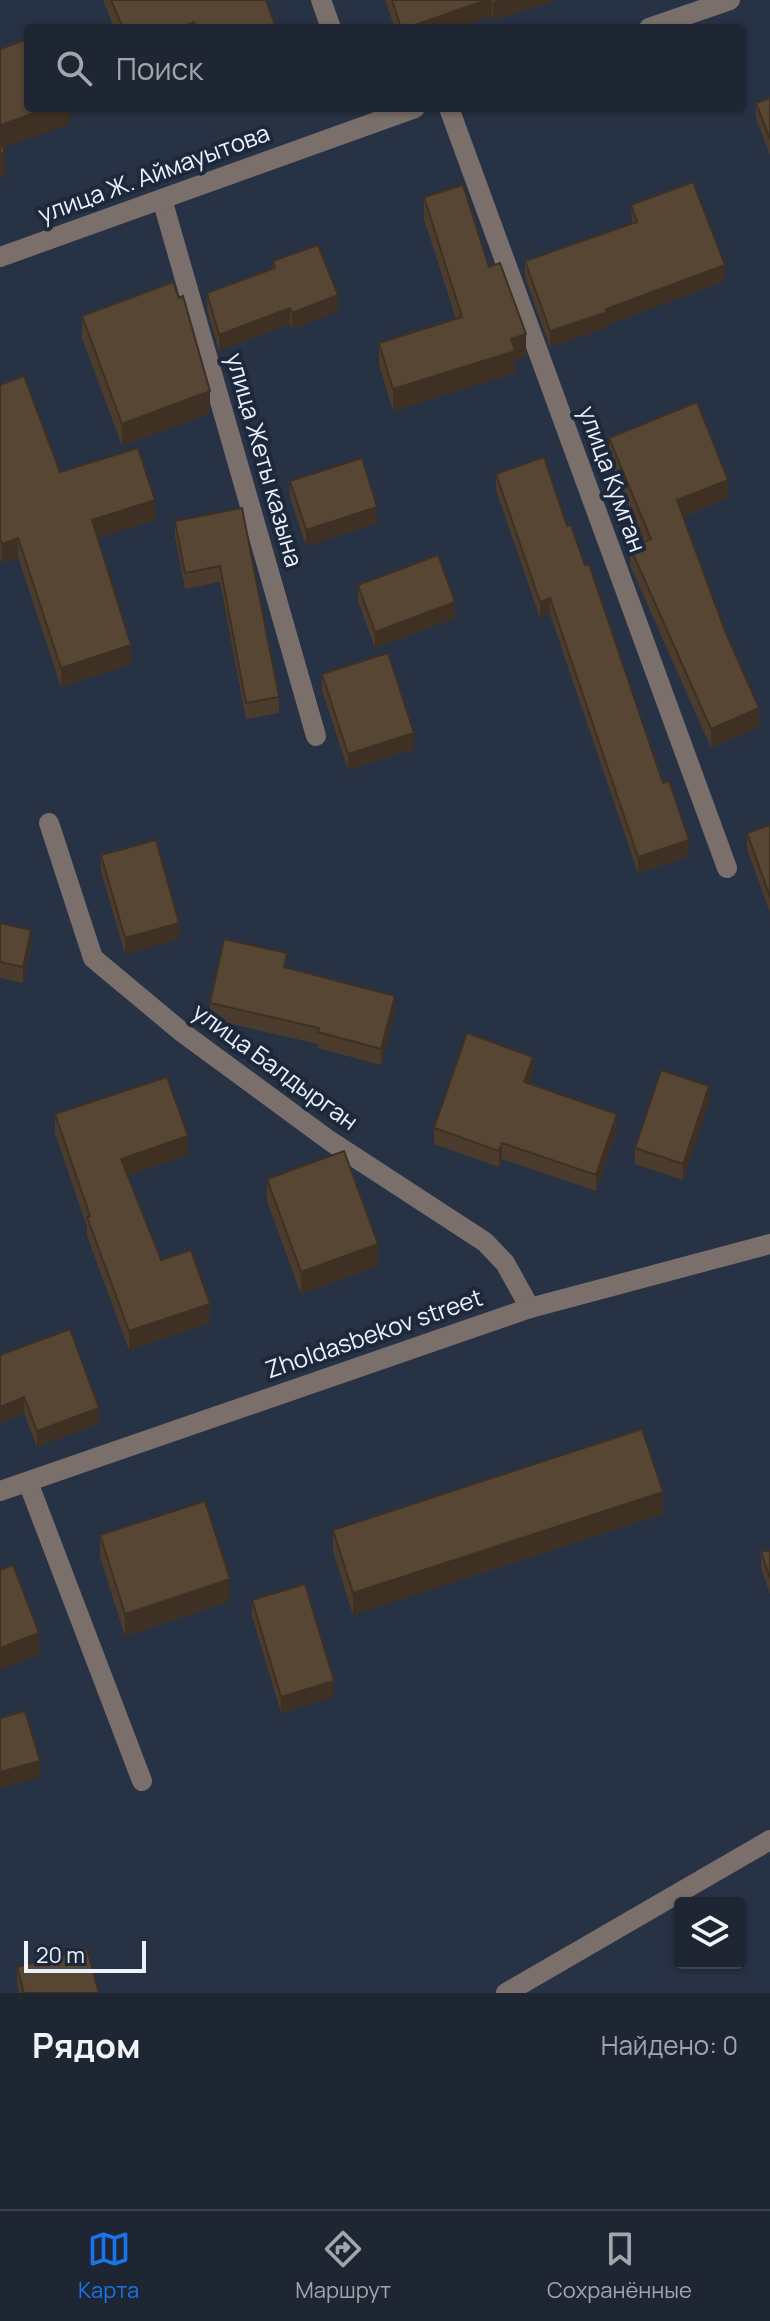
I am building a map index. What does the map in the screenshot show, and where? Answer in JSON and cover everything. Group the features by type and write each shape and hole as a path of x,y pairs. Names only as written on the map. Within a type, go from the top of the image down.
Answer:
{"street":[{"path":"321,0 330,24"},
{"path":"661,24 730,0"},
{"name":"улица Ж. Аймауытова","path":"0,257 162,199 364,116 390,112"},
{"name":"улица Кумган","path":"450,112 727,868"},
{"name":"улица Жеты казына","path":"162,199 316,736"},
{"name":"улица Балдырган","path":"49,823 93,958 183,1033 330,1141 485,1242 505,1263 530,1308"},
{"name":"Zholdasbekov street","path":"0,1491 530,1308 770,1246"},
{"path":"28,1482 142,1781"},
{"path":"506,1993 770,1841"}],"building":[{"path":"111,0 266,0 275,24 194,22 121,24"},
{"path":"392,0 486,0 418,24 400,24"},
{"path":"24,40 24,112 37,112 0,125 0,49"},
{"path":"770,98 770,139 756,103"},
{"path":"693,182 725,265 550,331 525,261 637,222 631,205"},
{"path":"463,185 489,267 500,263 526,334 511,339 515,351 393,389 379,343 462,317 424,197"},
{"path":"318,245 338,295 292,313 290,308 219,335 207,293 275,268 273,261"},
{"path":"173,282 179,298 183,296 210,391 122,424 82,316"},
{"path":"24,376 60,472 138,448 155,500 92,520 131,645 61,668 18,538 2,544 0,538 0,385"},
{"path":"697,402 728,480 677,500 725,631 759,708 711,729 630,547 651,539 609,438"},
{"path":"544,457 567,526 571,525 585,565 589,564 663,783 669,781 689,840 638,857 550,598 540,602 496,474"},
{"path":"362,458 377,507 306,530 290,481"},
{"path":"242,508 279,697 246,703 220,566 185,573 175,521"},
{"path":"438,555 455,602 375,632 358,585"},
{"path":"388,653 414,733 348,754 322,674"},
{"path":"770,825 770,897 747,833"},
{"path":"156,840 179,923 125,938 101,855"},
{"path":"0,923 31,930 23,967 0,962"},
{"path":"224,939 287,953 284,967 395,996 381,1049 318,1032 319,1028 210,1003"},
{"path":"467,1033 533,1057 524,1082 617,1114 596,1175 502,1143 499,1151 434,1128"},
{"path":"661,1070 709,1086 683,1164 635,1148"},
{"path":"167,1077 188,1136 121,1159 161,1260 191,1250 210,1304 129,1331 87,1217 90,1216 55,1114"},
{"path":"344,1151 378,1244 301,1272 267,1179"},
{"path":"70,1329 99,1408 37,1431 24,1397 0,1407 0,1355"},
{"path":"642,1429 663,1492 353,1593 333,1530"},
{"path":"205,1501 230,1579 125,1614 100,1535"},
{"path":"770,1550 770,1578 761,1552"},
{"path":"13,1565 39,1633 0,1648 0,1570"},
{"path":"305,1584 334,1681 281,1697 252,1600"},
{"path":"25,1711 40,1761 0,1772 0,1718"},
{"path":"87,1949 99,1993 24,1993 17,1967"}]}
